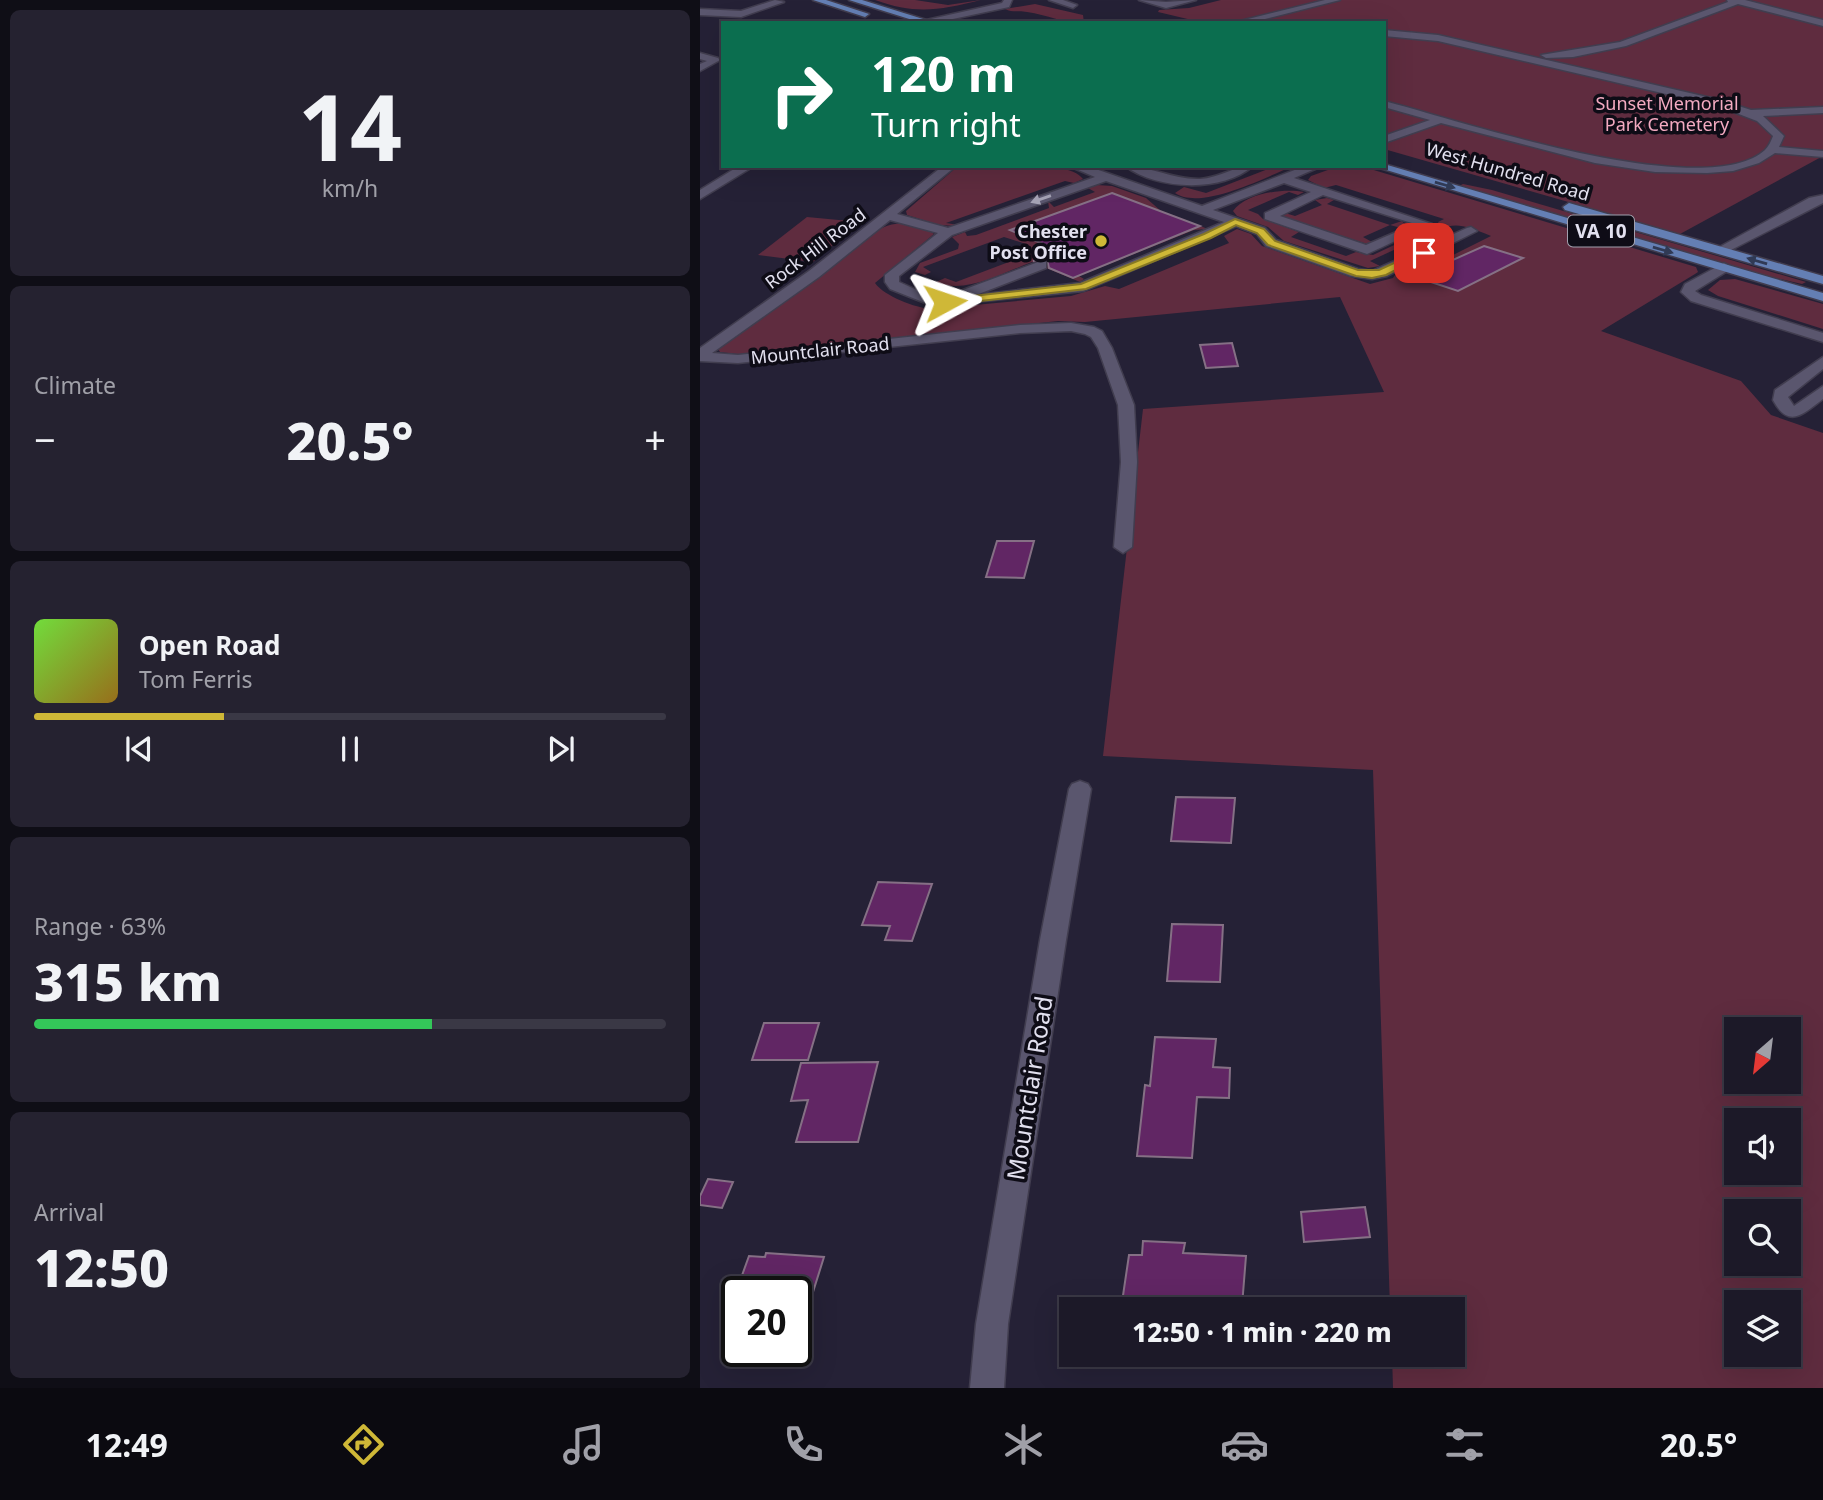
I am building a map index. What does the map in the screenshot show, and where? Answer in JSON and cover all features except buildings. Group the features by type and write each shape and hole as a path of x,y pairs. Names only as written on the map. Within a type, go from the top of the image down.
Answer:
{"main road":[{"path":"817,0 887,21"},
{"path":"853,0 921,21"},
{"name":"West Hundred Road","path":"1386,154 1424,165"},
{"name":"West Hundred Road","path":"1386,168 1823,297"},
{"name":"West Hundred Road","path":"1559,204 1823,280"}],"street":[{"path":"700,6 711,0"},
{"path":"700,12 741,14 780,2 779,0"},
{"path":"930,21 1006,5 1008,0"},
{"path":"1053,0 1073,5"},
{"path":"1143,0 1166,5 1192,0"},
{"path":"1245,21 1336,0"},
{"path":"1502,53 1562,55 1617,48 1736,0 1823,23"},
{"path":"1386,33 1438,38 1720,103 1750,113 1768,123 1779,136 1773,150 1759,159 1725,168 1689,170 1638,167 1588,159 1386,105"},
{"path":"1617,48 1609,64 1643,86"},
{"path":"700,56 715,60 704,71"},
{"path":"1750,113 1823,110"},
{"path":"1386,139 1441,119"},
{"path":"1773,150 1823,154"},
{"path":"700,195 745,168"},
{"name":"Rock Hill Road","path":"700,356 814,274 947,168"},
{"path":"1080,168 1261,231 1272,243 1356,273 1372,275 1471,231"},
{"path":"1137,168 1183,184 1200,184 1242,168"},
{"path":"1151,168 1173,176 1183,184"},
{"path":"1153,193 1221,168"},
{"path":"1203,211 1311,168"},
{"path":"1105,177 948,232 892,275 892,282 918,297 945,302 1083,287 1235,222"},
{"path":"1284,179 1356,201 1426,224 1367,250 1269,216 1322,191"},
{"path":"1153,193 1163,209 1221,229"},
{"path":"1720,250 1813,201 1823,199"},
{"path":"888,215 948,232"},
{"path":"945,302 1047,267 976,299"},
{"path":"1724,267 1690,287 1688,292 1696,298 1823,338"},
{"name":"Mountclair Road","path":"700,356 738,359 1020,329 1071,327 1089,330 1097,334 1105,348 1126,405 1129,462 1123,547"},
{"path":"1823,362 1781,393 1780,400 1784,407 1795,413 1823,391"},
{"name":"Mountclair Road","path":"987,1388 992,1324 1050,954 1080,789"}],"green space":[{"path":"875,0 915,0 948,5 981,0 953,6 916,9"},
{"name":"Sunset Memorial Park Cemetery","path":"1221,0 1823,0 1823,156 1680,234 1386,150 1386,21 1196,21 1158,12"},
{"path":"1035,4 1083,15 1084,21 1065,21 1005,9"},
{"path":"956,168 1061,168 1074,172 1083,179 1074,183 1065,181 946,223 959,225 957,226 939,225 907,215 906,211"},
{"path":"1262,168 1288,168 1217,195 1201,198 1175,193 1184,187 1206,193 1268,169"},
{"path":"1333,168 1367,168 1696,267 1698,272 1601,331 1741,381 1771,415 1823,433 1823,1388 1393,1388 1392,1367 1465,1367 1465,1297 1390,1297 1373,770 1103,756 1143,409 1384,392 1340,297 1085,322 1058,321 745,355 720,352 718,349 882,228 895,224 915,225 934,234 875,283 901,300 931,309 1071,296 1105,286 1119,289 1229,243 1224,236 1237,229 1251,234 1262,246 1370,284 1393,278 1397,272 1413,275 1491,236 1461,226 1446,227 1415,240 1424,246 1409,243 1370,261 1380,266 1368,268 1284,241 1268,227 1237,216 1233,211 1247,200 1266,193 1286,191 1304,192 1298,195 1289,192 1248,210 1263,219 1299,232 1291,237 1346,256 1356,252 1373,255 1439,224 1438,222 1444,219 1336,185 1324,188 1308,180 1311,176"},
{"path":"1463,184 1492,190 1806,282 1802,284 1753,273 1459,186"},
{"name":"Chester Post Office","path":"1097,185 1112,186 1146,198 1161,211 1208,229 1194,230 1079,276 1084,279 1080,282 1032,262 972,284 960,286 936,282 945,278 956,282 1035,252 1028,248 1029,245 1004,237 923,267 931,272 925,275 915,272 920,263 958,249 959,244 952,237 965,232 967,236 976,235 1049,208 1048,201 1054,207 1095,192 1088,188"},
{"path":"1315,200 1334,200 1327,204 1390,225 1363,237 1372,242 1367,244 1280,216 1285,213 1295,216 1322,205"},
{"path":"807,217 860,222 813,262 758,255"},
{"path":"1402,221 1406,226 1401,228 1390,225"},
{"path":"1735,279 1823,304 1823,329 1718,296 1708,290 1720,280"}],"place":[{"name":"Chester Post Office","path":"1101,241"}],"route":[{"path":"945,302 1083,287 1235,222 1261,231 1272,243 1356,273 1372,275 1424,253"}]}
